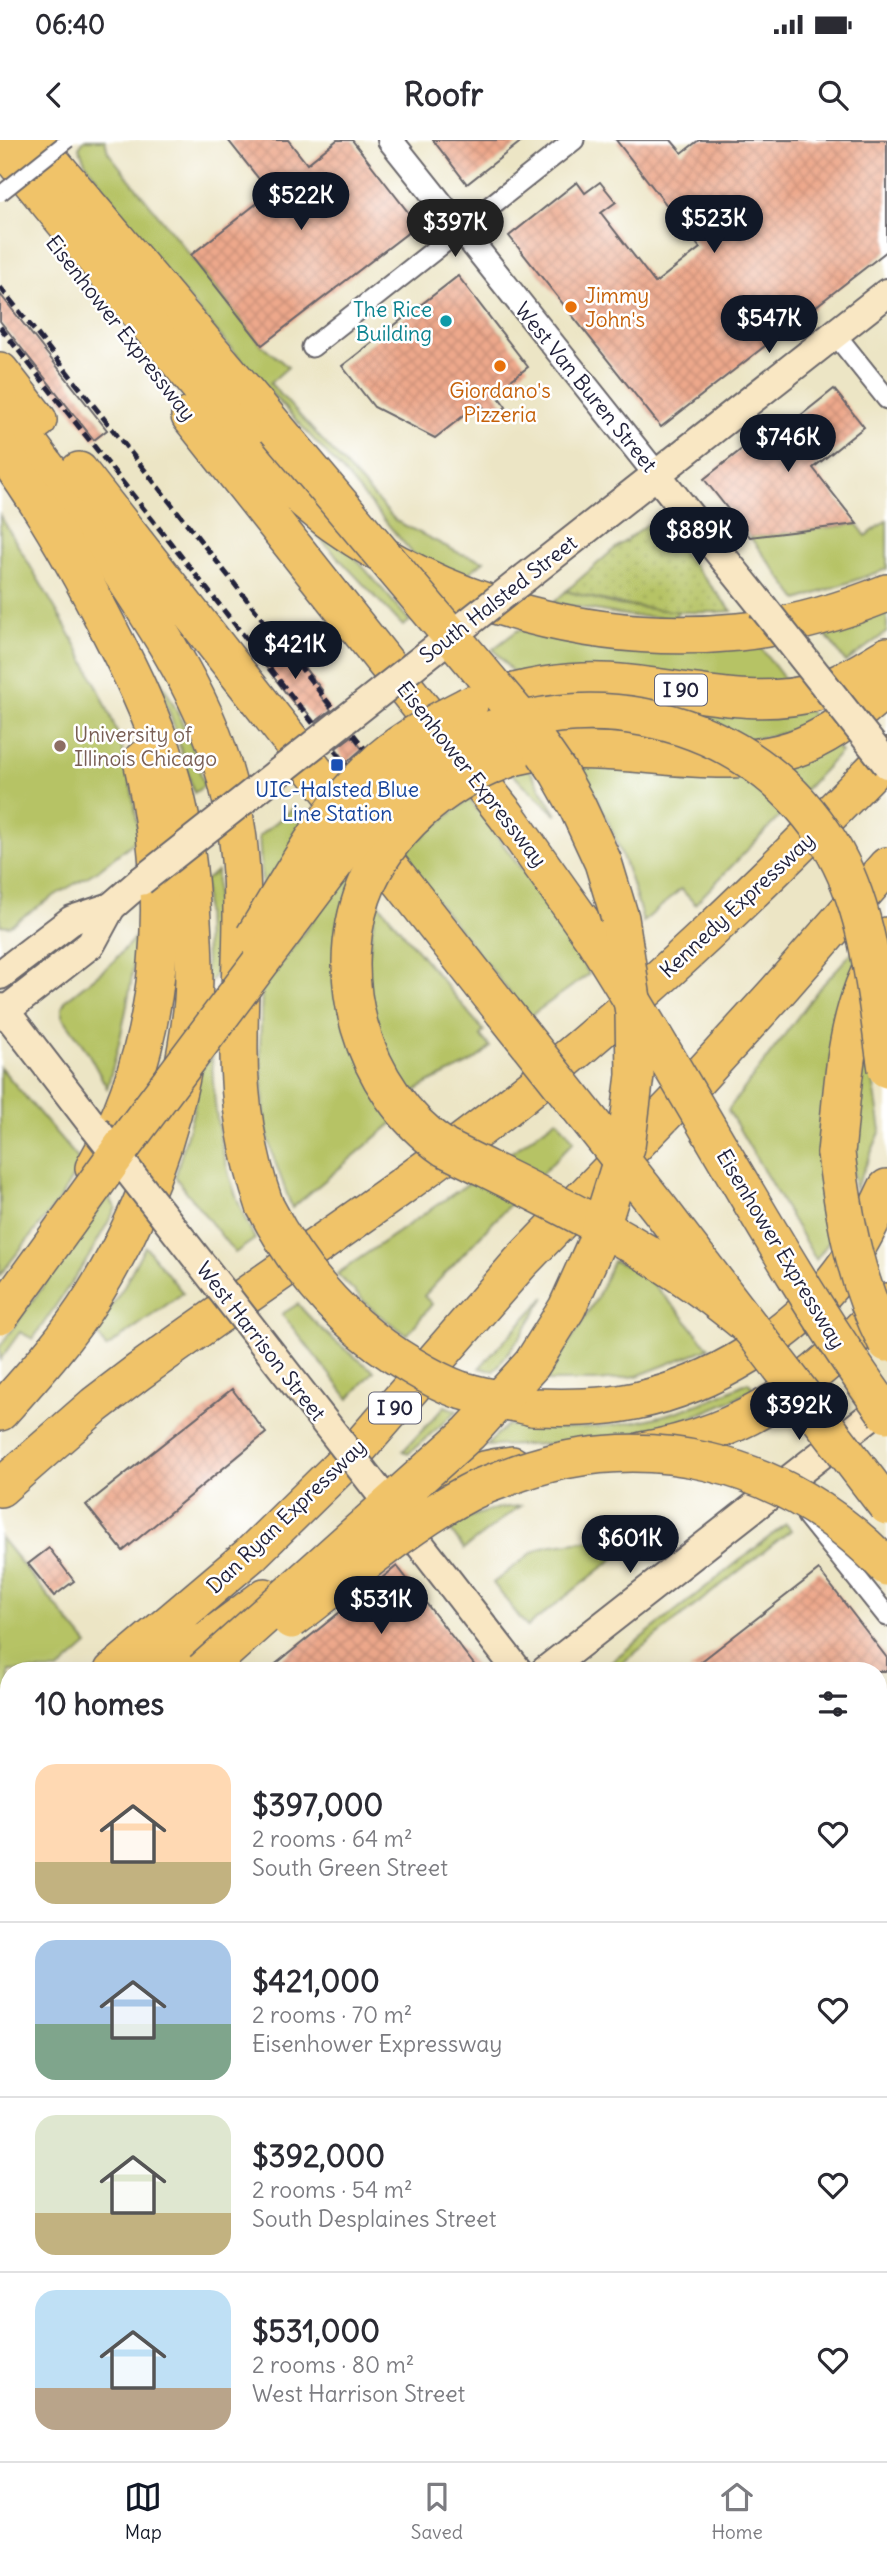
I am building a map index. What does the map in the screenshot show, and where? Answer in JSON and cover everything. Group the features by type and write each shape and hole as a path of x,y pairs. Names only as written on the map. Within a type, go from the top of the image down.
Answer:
{"highway":[{"path":"33,140 522,720 558,772 603,862 620,918 634,1013 635,1075 626,1147 595,1246 567,1308 532,1364 469,1433 213,1662"},
{"path":"0,143 258,458 335,525 400,564 444,585 512,611 582,626 649,634 711,634 764,628 846,608 887,593"},
{"name":"Eisenhower Expressway","path":"0,174 506,814 594,939 667,1056 803,1290 887,1414"},
{"path":"0,372 754,1331 887,1506"},
{"path":"0,406 93,530 134,592 195,691 212,731 232,794 237,824 242,901 240,1081 247,1145 265,1206 288,1248 311,1280 355,1325 387,1351 460,1390 533,1407 576,1408 636,1401 683,1387 715,1373 752,1352 788,1325 819,1298 840,1273 861,1240 887,1188"},
{"path":"0,448 51,522 121,652 155,726 169,770 184,840 189,877 193,966 192,1009 181,1076 169,1126 149,1187 106,1273 71,1327 0,1412"},
{"path":"0,1296 71,1208 104,1152 129,1095 153,1004 160,943 160,888 153,816 121,652"},
{"name":"I 90","path":"0,1315 164,1092 207,1012 313,842 350,791 384,757 404,742 425,727 469,705 543,684 585,681 738,698 793,697 839,684 887,656"},
{"path":"754,1331 709,1294 637,1245 445,1148 430,1138 405,1113 365,1046 355,1014 351,970 356,922 370,877 390,846 421,811 468,776 510,758 560,750 734,758 778,754 803,746 831,731 887,687"},
{"path":"164,1092 356,834 380,805 411,775 449,749 493,730 537,717 582,711 624,713 664,722 699,734 765,770 798,800 829,842 853,892 867,945 887,1069"},
{"name":"Kennedy Expressway","path":"0,1488 136,1373 457,1145 580,1047 696,946 783,864 887,756"},
{"name":"Dan Ryan Expressway","path":"124,1662 250,1555 392,1412 528,1255 776,993 887,866"},
{"path":"887,936 863,988 853,1028 844,1070 836,1153 846,1224 857,1268 867,1300 887,1343"},
{"path":"135,1662 206,1641 307,1564 424,1490 461,1475 507,1465 601,1458 636,1452 701,1438 730,1427 789,1393 833,1357 887,1302"},
{"path":"233,1662 421,1521 469,1492 528,1469 606,1453 653,1453 698,1458 761,1479 806,1501 828,1516 887,1567"}],"main road":[{"name":"South Halsted Street","path":"0,974 72,920 111,906 887,293"},
{"name":"West Van Buren Street","path":"656,474 887,764"},
{"name":"South Halsted Street","path":"2,1011 91,944 111,906"},
{"path":"0,974 2,1011"},
{"name":"West Harrison Street","path":"2,1011 511,1662"},
{"path":"557,1662 887,1403"}],"street":[{"path":"0,194 68,140"},
{"name":"West Van Buren Street","path":"390,140 656,474"},
{"path":"312,347 574,140"},
{"path":"835,334 887,399"},
{"path":"782,1486 887,1616"}],"green space":[{"path":"84,140 105,140 108,152 262,345 288,367 270,383 396,521 459,553 484,561 465,576 413,554 164,270 85,162 79,147"},
{"name":"University of Illinois Chicago","path":"0,515 75,643 102,696 123,750 140,837 97,871 9,926 0,925"},
{"path":"887,520 887,569 798,600 750,537 857,524 866,536"},
{"path":"652,521 656,521 732,611 690,612 649,608 566,591 613,550"},
{"path":"311,529 352,554 410,621 403,626"},
{"path":"566,591 617,605 678,611 675,618 630,616 553,603"},
{"path":"887,609 887,632 846,662 822,630"},
{"path":"518,630 758,644 786,681 515,675 493,649"},
{"path":"151,665 189,739 204,786 194,793 170,714"},
{"path":"559,696 809,711 815,718 785,733 743,741"},
{"path":"835,745 841,752 804,791 777,766"},
{"path":"580,765 736,771 785,811 695,904 681,889 643,922 617,842"},
{"path":"529,769 557,815 511,773"},
{"path":"469,799 548,907 589,974 529,1017 400,855"},
{"path":"294,808 308,825 263,898 259,836"},
{"path":"349,870 355,876 349,894 394,1122 292,1208 273,1156 265,1124 260,1046 262,990"},
{"path":"217,871 215,975 206,989 205,880"},
{"path":"376,900 484,1031 480,1035 490,1047 471,1062 409,1096 388,1064 365,984"},
{"path":"137,935 126,1012 107,1088 87,1051 62,1016 62,1008 66,1000 111,964"},
{"path":"854,950 856,972 833,1236 816,1260 728,1110 818,990"},
{"path":"865,1029 881,1130 855,1190 851,1150"},
{"path":"212,1056 218,1127 228,1173 255,1239 235,1253 175,1177 194,1109 199,1073"},
{"path":"0,1067 81,1162 60,1199 0,1275"},
{"path":"557,1119 574,1141 536,1180 498,1162"},
{"path":"472,1181 513,1201 424,1296 432,1304 407,1335 375,1312 337,1274"},
{"path":"108,1196 116,1208 88,1258 33,1339 20,1332 0,1360 0,1346"},
{"path":"145,1246 183,1293 106,1348 96,1330 123,1288"},
{"path":"613,1261 640,1270 709,1348 637,1376 600,1381 545,1381 598,1296"},
{"path":"545,1297 521,1336 494,1371 479,1368"},
{"path":"298,1304 333,1340 374,1371 349,1399 282,1314"},
{"path":"748,1382 754,1389 689,1418 657,1427 591,1440 486,1446 507,1425 571,1428 631,1423 690,1407"},
{"path":"445,1406 457,1411 408,1454 403,1451"},
{"path":"520,1506 464,1549 446,1524 499,1508"},
{"path":"786,1524 791,1530 623,1662 610,1662"},
{"path":"646,1533 527,1627 493,1583 533,1552 546,1546"},
{"path":"0,1537 88,1645 68,1662 0,1662"}],"building":[{"path":"228,140 288,140 307,164 337,140 352,140 418,225 262,345 191,255 270,193"},
{"path":"433,140 523,140 467,184"},
{"path":"616,140 671,140 682,153 699,140 887,140 887,251 661,427 509,236 577,182 585,193 600,182 616,202 601,213 655,283 700,248"},
{"name":"The Rice Building","path":"458,276 528,367 495,392 506,407 492,418 480,403 435,438 374,407 342,366"},
{"path":"0,294 107,430 94,440 0,321"},
{"path":"834,389 864,427 813,468 857,524 750,537 704,479 775,423 781,431"},
{"path":"282,640 323,691 319,694 331,710 315,722 303,707 299,710 259,658"},
{"path":"352,736 362,749 347,762 336,748"},
{"path":"232,1389 266,1433 123,1551 86,1505"},
{"path":"49,1548 74,1581 54,1596 28,1564"},
{"path":"397,1566 472,1662 278,1662"},
{"path":"819,1570 887,1658 887,1662 701,1662"}],"railway":[{"path":"0,287 429,830"},
{"path":"0,327 410,846"}],"place":[{"name":"Jimmy John's","path":"571,307"},
{"name":"The Rice Building","path":"446,321"},
{"name":"Giordano's Pizzeria","path":"500,366"},
{"name":"University of Illinois Chicago","path":"60,746"},
{"name":"UIC-Halsted Blue Line Station","path":"337,765"}]}
